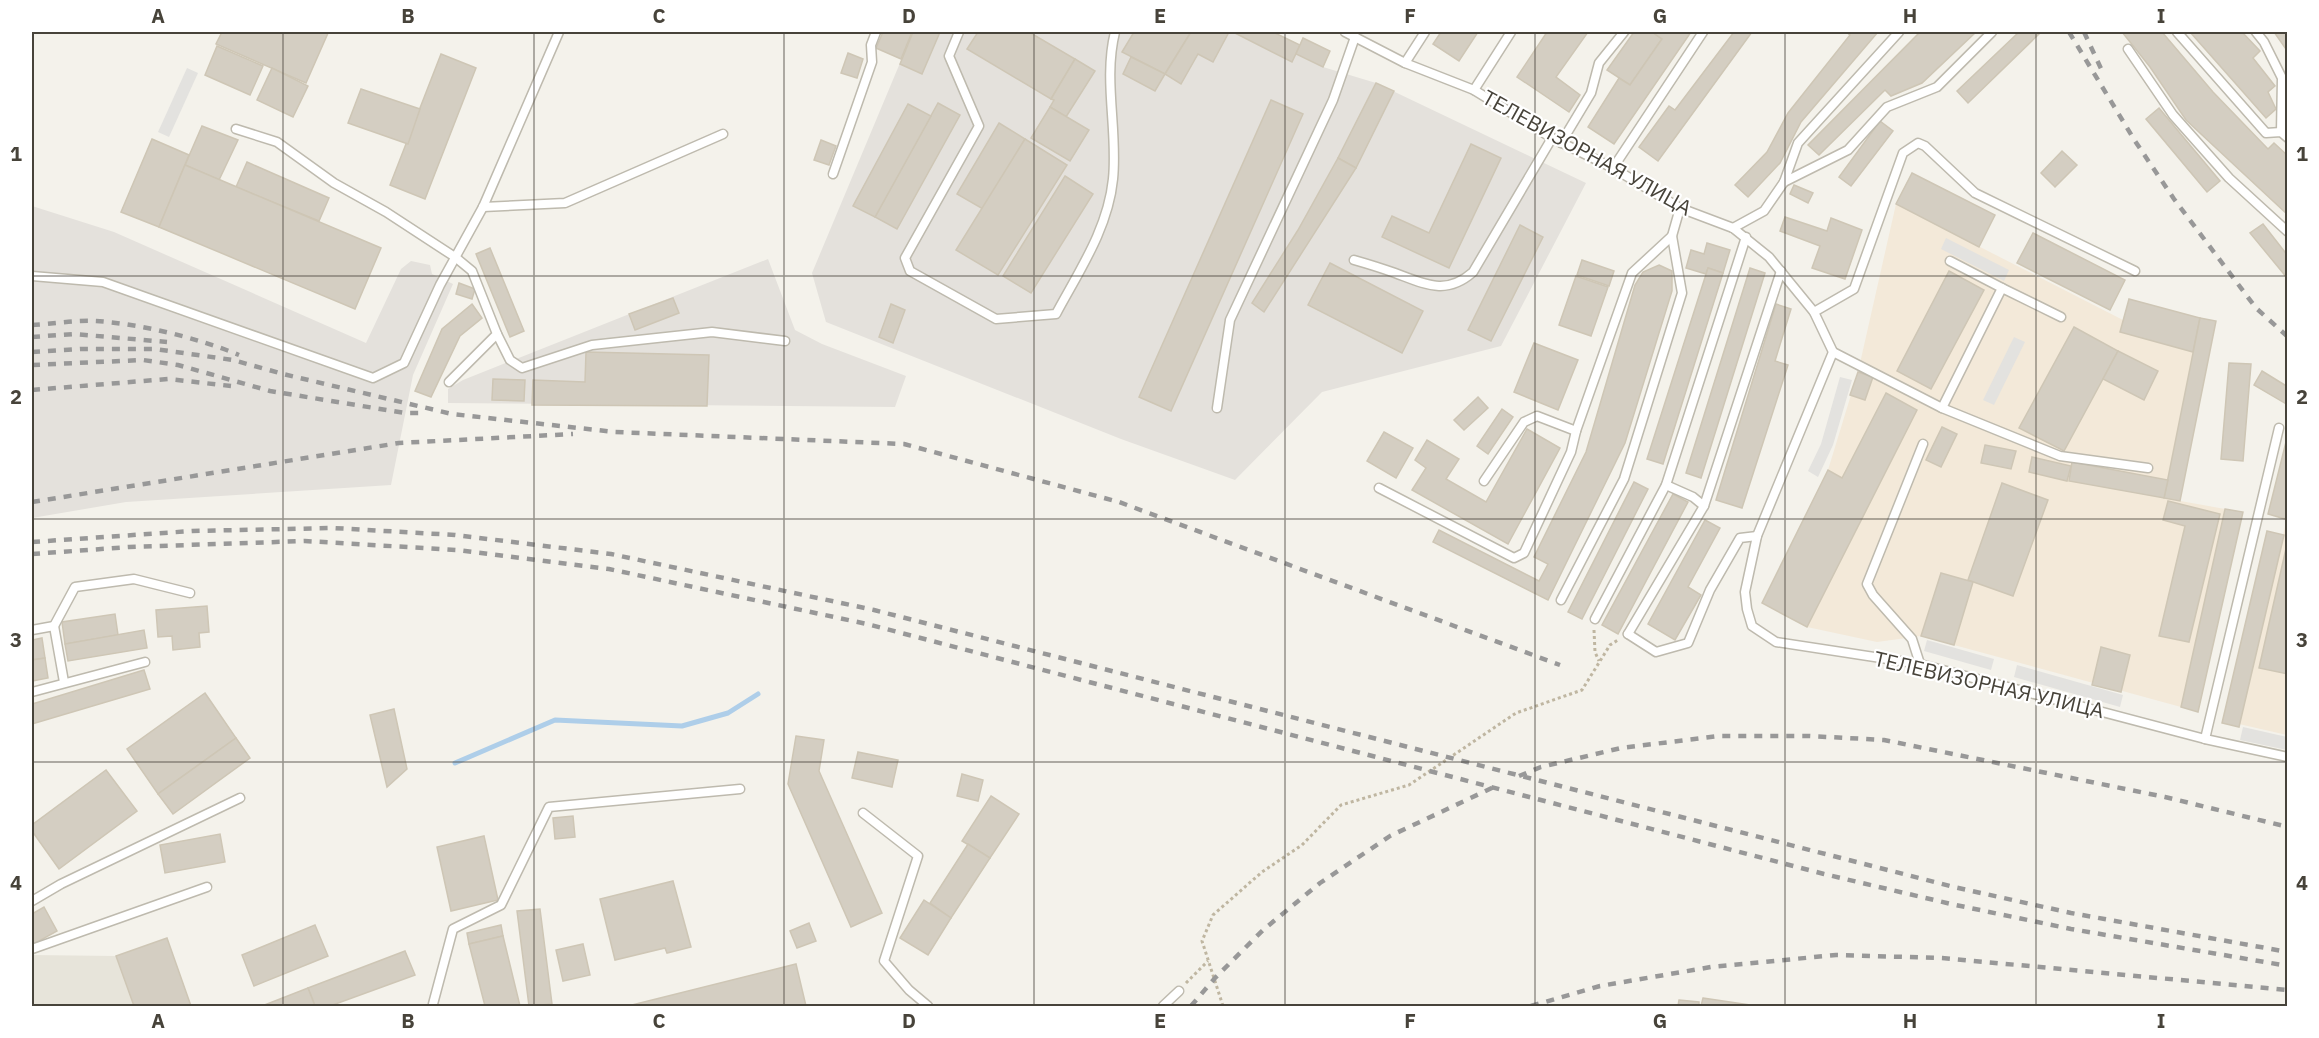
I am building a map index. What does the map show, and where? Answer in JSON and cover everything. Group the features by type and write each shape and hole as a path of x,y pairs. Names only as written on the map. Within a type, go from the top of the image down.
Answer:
{"lane":[{"path":"32,276 103,282 373,378 404,363 455,256 483,207 559,32"},
{"path":"833,174 872,62 871,45 876,32"},
{"path":"959,32 949,56 979,126 905,258 910,271 996,319 1056,314 1101,230 1113,180 1110,82 1115,32"},
{"name":"ТЕЛЕВИЗОРНАЯ УЛИЦА","path":"1345,32 1405,63 1474,90 1552,138 1613,168 1680,208 1733,228 1768,256 1814,312 1833,352 1757,536 1745,592 1752,626 1776,642 1920,664 2205,739 2288,757"},
{"path":"1405,63 1425,32"},
{"path":"1474,90 1511,32"},
{"path":"1561,142 1591,93 1599,63 1624,32"},
{"path":"1613,168 1703,32"},
{"path":"1885,32 1892,39"},
{"path":"1733,228 1764,211 1784,182 1798,143 1899,32"},
{"path":"1784,182 1848,150 1887,107 1937,87 1992,32"},
{"path":"2177,32 2266,133 2284,135 2282,78 2264,42 2256,32"},
{"path":"1217,408 1230,320 1333,100 1355,38"},
{"path":"2128,49 2173,115 2229,178 2288,232"},
{"path":"236,129 277,142 334,183 386,212 455,256 472,271 496,334 510,360 522,368 592,345 712,332 785,341"},
{"path":"483,207 565,203 723,134"},
{"path":"1354,260 1425,285 1451,285 1463,281 1473,272 1552,138"},
{"path":"1814,312 1854,290 1903,153 1918,143 1975,193 2135,271"},
{"path":"1561,600 1624,479 1669,337 1682,293 1672,236 1680,208"},
{"path":"1379,488 1514,558 1524,553 1571,452 1576,430 1632,273 1672,236"},
{"path":"1595,619 1666,485 1746,237"},
{"path":"1950,261 2061,317"},
{"path":"1757,536 1740,538 1710,590 1688,643 1656,652 1629,634 1704,506 1781,271"},
{"path":"1942,408 2002,288"},
{"path":"449,382 496,334"},
{"path":"1833,352 1942,408 2060,456 2148,468"},
{"path":"1484,481 1524,422 1537,416 1576,430"},
{"path":"2205,739 2279,428"},
{"path":"1920,664 1912,639 1873,595 1867,584 1923,444"},
{"path":"1666,485 1693,497 1704,506"},
{"path":"64,682 54,626 75,587 134,579 190,593"},
{"path":"32,630 54,626"},
{"path":"32,692 145,662"},
{"path":"422,1006 434,1005 453,928 501,905 549,807 740,789"},
{"path":"32,901 61,884 240,798"},
{"path":"863,813 918,856 884,961 909,990 928,1006"},
{"path":"32,949 207,886"},
{"path":"1163,1006 1179,991"}],"path":[{"path":"1595,619 1592,636 1595,652 1600,662"},
{"path":"1223,1006 1202,942 1213,915 1262,872 1302,845 1341,805 1409,785 1516,714 1582,690 1610,645 1629,634"},
{"path":"1179,991 1208,961"}],"shaded area":[{"path":"913,32 1233,32 1291,61 1296,54 1323,67 1376,83 1586,183 1501,346 1322,392 1235,480 1121,439 826,322 812,273"},
{"path":"187,68 198,73 169,137 158,132"},
{"path":"1896,204 2123,320 2129,299 2200,318 2164,498 2225,509 2181,707 1921,636 1877,642 1807,627 1762,603 1828,470 1858,372"},
{"path":"32,206 114,232 366,343 401,269 411,261 430,265 432,274 453,284 413,375 391,485 126,502 32,518"},
{"path":"1946,238 2009,270 2004,281 1941,249"},
{"path":"768,259 795,330 822,344 906,376 895,407 448,403 448,389 463,380"},
{"path":"2014,337 2025,342 1994,405 1983,400"},
{"path":"1840,377 1852,380 1833,445 1818,477 1808,471 1821,444"},
{"path":"2287,518 2287,735 2239,724"},
{"path":"1927,640 1994,659 1991,670 1924,651"},
{"path":"2017,665 2123,695 2120,707 2014,677"},
{"path":"2243,727 2287,737 2287,750 2240,740"},
{"path":"32,955 116,956 134,1006 32,1006"}],"building":[{"path":"222,32 328,33 306,83 216,44"},
{"path":"883,32 912,32 901,59 876,48"},
{"path":"913,32 940,32 922,74 900,64"},
{"path":"978,32 1029,32 1075,59 1051,99 967,49"},
{"path":"1134,32 1191,32 1165,74 1122,52"},
{"path":"1191,32 1229,32 1213,62 1198,54 1181,84 1165,74"},
{"path":"1233,32 1273,32 1300,45 1292,62"},
{"path":"1441,32 1478,32 1459,61 1433,44"},
{"path":"1547,32 1588,32 1556,77 1580,95 1569,112 1517,77"},
{"path":"1634,32 1652,32 1662,39 1630,85 1607,70"},
{"path":"1652,32 1691,32 1614,144 1588,127 1619,78 1630,85 1662,39"},
{"path":"1734,32 1752,32 1658,161 1639,147 1669,106 1675,110"},
{"path":"1846,32 1878,32 1801,122 1780,163 1748,197 1735,185 1767,152 1788,113 1850,35"},
{"path":"1920,32 1976,32 1922,83 1891,96 1885,90 1819,155 1808,145"},
{"path":"2019,32 2039,34 1968,103 1957,91"},
{"path":"2122,32 2162,32 2213,92 2268,149 2274,143 2288,156 2288,215 2186,120 2150,67"},
{"path":"2190,32 2242,32 2260,51 2253,58 2275,86 2268,92 2276,109 2266,118"},
{"path":"2274,32 2288,32 2288,52"},
{"path":"1303,38 1330,51 1323,67 1296,54"},
{"path":"217,46 263,66 250,95 205,75"},
{"path":"848,53 863,59 857,78 841,73"},
{"path":"441,54 476,68 425,199 390,185"},
{"path":"1131,57 1165,74 1155,91 1123,74"},
{"path":"1075,59 1095,71 1066,117 1050,107 1054,100 1051,99"},
{"path":"272,68 308,86 293,117 257,100"},
{"path":"1376,83 1394,91 1356,168 1338,158"},
{"path":"361,89 420,109 408,144 348,123"},
{"path":"1271,100 1303,114 1171,411 1139,397"},
{"path":"938,103 960,115 897,229 875,217"},
{"path":"908,104 931,116 875,217 853,206"},
{"path":"1050,107 1089,130 1070,161 1031,138"},
{"path":"2159,108 2220,181 2207,192 2146,119"},
{"path":"1880,121 1893,131 1851,186 1839,177"},
{"path":"999,123 1025,139 983,209 957,194"},
{"path":"202,126 238,140 219,180 185,165"},
{"path":"152,139 189,155 159,227 121,212"},
{"path":"1025,139 1067,165 998,275 956,250"},
{"path":"821,140 836,146 829,165 814,160"},
{"path":"1471,144 1501,158 1449,268 1382,237 1392,216 1429,233"},
{"path":"2062,151 2077,165 2055,187 2041,173"},
{"path":"1338,158 1356,168 1264,312 1252,303 1298,230"},
{"path":"247,162 329,198 319,221 236,187"},
{"path":"185,165 381,248 355,309 159,227"},
{"path":"1912,173 1995,215 1979,247 1896,204"},
{"path":"1065,176 1093,194 1031,293 1003,276"},
{"path":"1794,185 1813,193 1808,203 1790,194"},
{"path":"1785,217 1827,231 1831,218 1862,230 1845,279 1812,268 1820,246 1780,231"},
{"path":"2263,224 2288,256 2288,279 2250,233"},
{"path":"1520,225 1543,237 1491,341 1468,330"},
{"path":"2033,233 2125,280 2110,310 2017,263"},
{"path":"1707,243 1730,250 1723,273 1708,268 1706,274 1686,268 1691,250 1704,254"},
{"path":"490,248 524,331 510,337 476,254"},
{"path":"1582,260 1614,271 1609,286 1577,275"},
{"path":"1330,263 1423,311 1402,353 1308,305"},
{"path":"1659,265 1672,271 1672,291 1625,443 1548,600 1433,542 1439,530 1539,581 1548,564 1534,557 1586,452 1635,285 1643,272"},
{"path":"1708,268 1723,273 1663,464 1647,459"},
{"path":"1750,268 1765,273 1701,478 1686,473"},
{"path":"1949,271 1984,290 1931,389 1897,371"},
{"path":"1576,276 1608,287 1591,336 1559,325"},
{"path":"459,283 475,289 472,299 456,294"},
{"path":"673,298 679,313 635,330 629,314"},
{"path":"2129,299 2200,318 2193,352 2120,332"},
{"path":"472,304 482,318 460,336 431,397 415,391 442,329"},
{"path":"891,304 905,310 893,343 879,337"},
{"path":"1776,304 1791,309 1775,361 1788,365 1742,508 1716,500"},
{"path":"2200,318 2216,321 2180,501 2164,498"},
{"path":"2074,327 2118,351 2064,451 2019,428"},
{"path":"1534,343 1578,360 1558,410 1514,392"},
{"path":"2118,351 2158,371 2144,400 2103,379"},
{"path":"586,352 709,355 707,406 532,405 533,380 585,382"},
{"path":"2229,363 2251,364 2243,461 2221,459"},
{"path":"2262,371 2288,387 2288,405 2254,385"},
{"path":"1858,372 1873,377 1865,400 1850,395"},
{"path":"493,379 525,380 524,401 492,400"},
{"path":"1886,393 1917,410 1807,627 1762,603 1828,470 1842,478"},
{"path":"1478,397 1488,408 1464,430 1454,420"},
{"path":"1502,409 1513,417 1488,454 1477,446"},
{"path":"1942,427 1957,434 1941,467 1926,460"},
{"path":"1527,429 1560,448 1508,544 1412,490 1426,468 1415,460 1427,440 1459,459 1446,479 1486,502"},
{"path":"1384,432 1413,448 1396,478 1367,461"},
{"path":"2288,434 2288,511 2285,519 2268,514"},
{"path":"1985,445 2016,451 2011,469 1981,463"},
{"path":"2032,457 2071,466 2067,481 2029,472"},
{"path":"2072,462 2168,480 2164,498 2069,481"},
{"path":"1634,482 1648,489 1582,619 1568,612"},
{"path":"2002,483 2048,500 2013,596 1968,580"},
{"path":"1673,494 1688,502 1618,634 1602,625"},
{"path":"2168,501 2220,514 2189,642 2159,636 2185,526 2163,520"},
{"path":"2225,509 2243,512 2198,712 2181,707"},
{"path":"1705,520 1720,528 1688,587 1701,595 1675,640 1648,624"},
{"path":"2267,531 2284,535 2239,727 2222,723"},
{"path":"2288,544 2288,674 2259,668"},
{"path":"1941,573 1973,582 1954,645 1921,636"},
{"path":"207,606 209,632 199,633 200,647 173,650 172,636 158,637 156,610"},
{"path":"115,614 118,635 65,644 62,622"},
{"path":"144,630 147,648 68,661 65,644"},
{"path":"42,638 45,658 32,660 32,640"},
{"path":"2101,647 2130,655 2121,692 2092,685"},
{"path":"45,658 48,678 32,681 32,660"},
{"path":"144,670 150,689 32,724 32,704"},
{"path":"205,693 236,738 158,794 127,749"},
{"path":"394,709 407,769 387,787 370,715"},
{"path":"796,736 824,740 819,771 882,913 851,927 788,784"},
{"path":"236,738 250,758 173,814 158,794"},
{"path":"858,752 898,760 892,787 852,778"},
{"path":"106,770 137,811 59,869 32,831 32,825"},
{"path":"962,774 983,780 978,801 957,796"},
{"path":"991,796 1019,814 990,858 962,841"},
{"path":"573,816 575,837 555,839 553,818"},
{"path":"220,834 225,862 165,873 160,845"},
{"path":"484,836 498,900 451,911 437,847"},
{"path":"968,844 990,858 951,918 930,903"},
{"path":"673,881 691,947 667,953 665,948 615,960 600,899"},
{"path":"924,900 951,918 928,955 900,938"},
{"path":"44,907 57,931 32,945 32,914"},
{"path":"540,909 552,1004 529,1006 517,911"},
{"path":"809,923 816,941 797,948 790,931"},
{"path":"315,925 328,956 254,986 242,955"},
{"path":"501,925 503,936 469,944 467,933"},
{"path":"503,936 520,1006 485,1006 469,944"},
{"path":"167,938 191,1006 134,1006 116,956"},
{"path":"583,944 590,975 563,981 556,950"},
{"path":"405,951 415,975 330,1006 315,1006 308,988"},
{"path":"796,964 806,1006 628,1006"},
{"path":"308,988 315,1006 262,1006"},
{"path":"1703,998 1757,1006 1701,1006"},
{"path":"1679,1000 1699,1002 1699,1006 1678,1006"}],"waterway":[{"path":"455,763 555,720 682,726 728,713 758,694"}],"railway":[{"path":"2069,32 2135,141 2174,199 2256,308 2288,337"},
{"path":"2084,32 2104,75"},
{"path":"32,325 88,321 132,325 188,338 239,355"},
{"path":"32,337 74,334 167,342"},
{"path":"32,352 80,349 155,349 233,360 452,414 615,432 904,444 1119,502 1560,665"},
{"path":"32,365 143,360 178,365 270,391 405,413 419,413"},
{"path":"32,390 168,379 231,386"},
{"path":"32,502 399,443 573,434"},
{"path":"32,542 192,531 333,528 455,535 611,554 874,610 1954,887 2071,913 2288,952"},
{"path":"32,554 129,547 305,541 457,550 609,569 867,624 1824,874 2071,929 2288,966"},
{"path":"1519,776 1541,767 1621,748 1719,736 1810,736 1884,740 2165,797 2288,827"},
{"path":"1191,1006 1215,978 1263,930 1320,883 1390,836 1494,787"},
{"path":"1531,1006 1600,986 1711,967 1836,955 1942,958 2288,990"}]}
